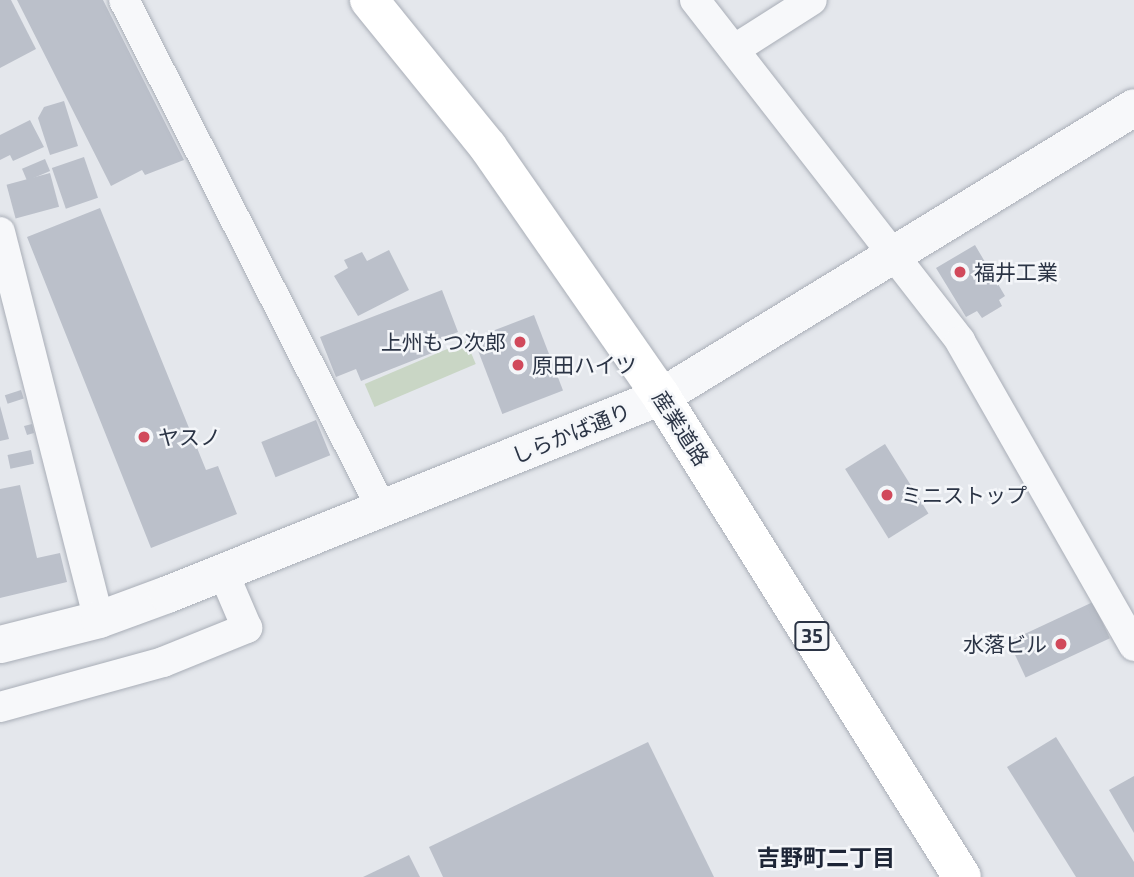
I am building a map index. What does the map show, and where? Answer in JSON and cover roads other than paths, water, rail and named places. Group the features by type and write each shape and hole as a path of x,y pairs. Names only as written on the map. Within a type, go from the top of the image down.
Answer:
{"main road":[{"name":"産業道路","path":"369,0 488,147 661,396 962,877"}],"street":[{"path":"124,0 382,509"},
{"path":"695,0 892,258 960,341 1134,646"},
{"path":"735,49 812,0"},
{"name":"しらかば通り","path":"0,643 99,619 382,509 661,396 1133,110"},
{"path":"0,232 99,619"},
{"path":"0,708 163,662 247,628 223,572"}],"place":[{"name":"福井工業","path":"960,272"},
{"name":"上州もつ次郎","path":"520,342"},
{"name":"原田ハイツ","path":"518,365"},
{"name":"ヤスノ","path":"144,437"},
{"name":"ミニストップ","path":"887,495"},
{"name":"水落ビル","path":"1061,644"}],"district":[{"name":"吉野町二丁目","path":"826,857"}]}
